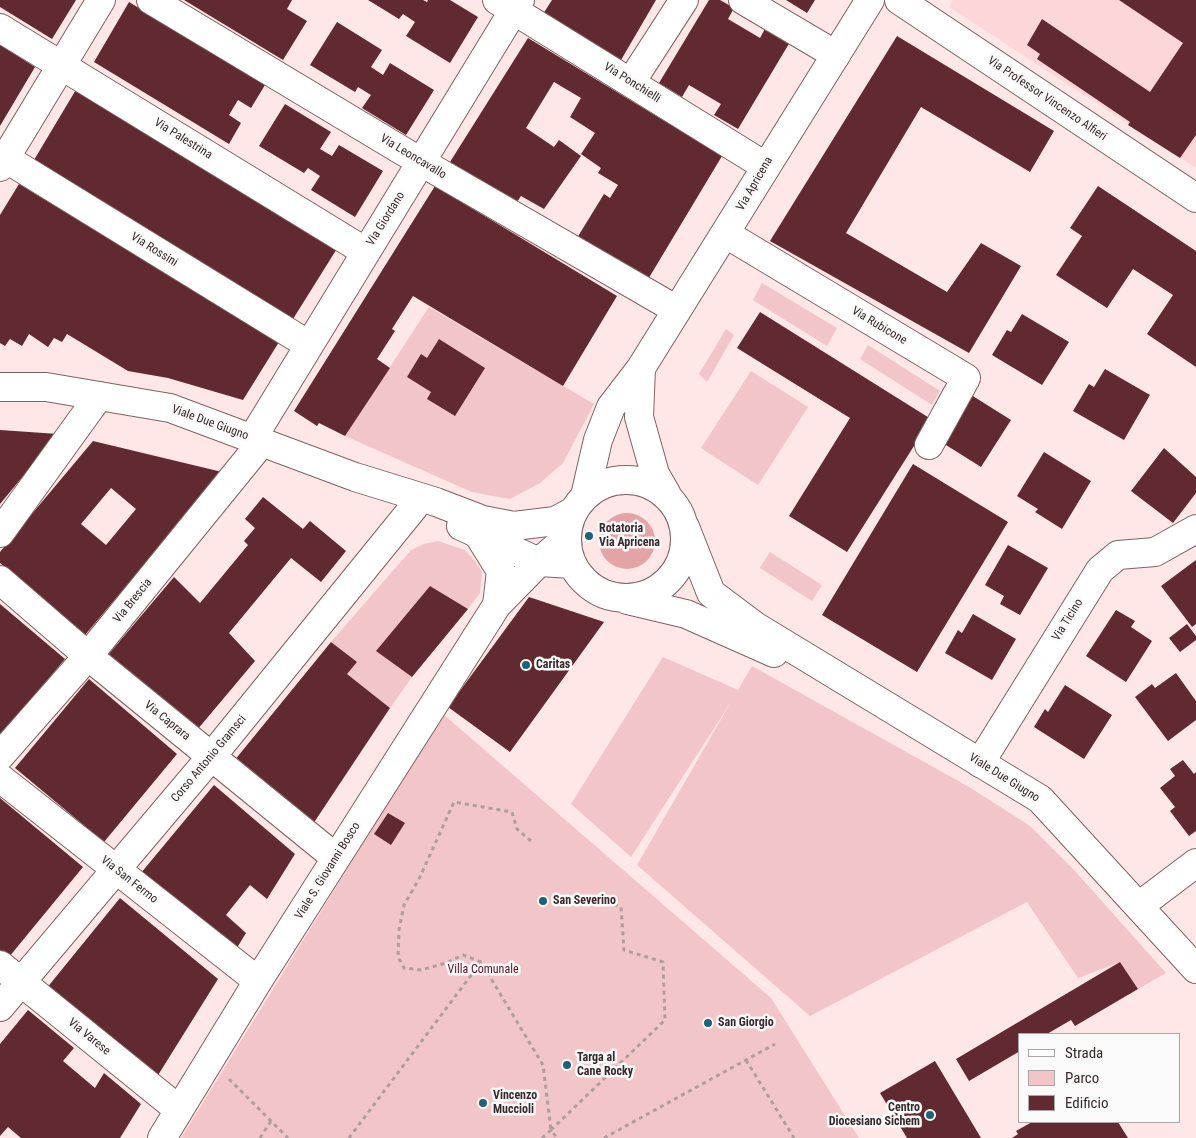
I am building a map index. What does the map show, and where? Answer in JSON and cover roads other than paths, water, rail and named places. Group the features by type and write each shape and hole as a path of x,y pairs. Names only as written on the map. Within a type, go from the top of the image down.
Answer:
{"street":[{"path":"2,160 101,0"},
{"name":"Via Leoncavallo","path":"151,0 421,162 677,310"},
{"path":"631,82 684,0"},
{"path":"743,0 836,55"},
{"name":"Via Apricena","path":"579,503 598,440 611,407 641,368 870,0"},
{"name":"Via Professor Vincenzo Alfieri","path":"899,0 1196,198"},
{"name":"Via Giordano","path":"257,440 309,346 421,162 511,3"},
{"name":"Via Ponchielli","path":"511,3 631,82 765,166"},
{"name":"Via Palestrina","path":"0,28 366,252"},
{"name":"Via Rossini","path":"2,160 309,346"},
{"name":"Via Rubicone","path":"726,234 966,378 929,446"},
{"name":"Via Apricena","path":"641,368 639,417 655,474 667,495"},
{"name":"Viale Due Giugno","path":"0,387 46,387 170,408 355,477 436,502 483,520 514,526 554,521 600,485 617,480 644,482 667,495 679,510 711,592 755,626 1040,799 1196,969"},
{"path":"0,533 100,396"},
{"name":"Via Brescia","path":"0,756 88,656 257,440"},
{"name":"Viale Due Giugno","path":"355,477 414,507 538,562"},
{"path":"569,551 579,503"},
{"name":"Corso Antonio Gramsci","path":"0,1007 211,757 414,507"},
{"name":"Viale Due Giugno","path":"621,598 639,597 657,590 671,578 681,563 686,545 685,526"},
{"name":"Via Ticino","path":"980,763 1100,570 1118,555 1155,552 1196,529"},
{"name":"Viale S. Giovanni Bosco","path":"478,534 501,571 497,605"},
{"name":"Viale Due Giugno","path":"569,551 584,581 601,593 686,614 743,640 849,682"},
{"name":"Viale S. Giovanni Bosco","path":"162,1138 178,1109 497,605 538,562 569,551"},
{"name":"Via Caprara","path":"0,580 88,656 336,858"},
{"name":"Via San Fermo","path":"0,778 258,982"},
{"path":"1139,906 1196,863"},
{"name":"Via Varese","path":"0,965 178,1109"}],"place":[{"name":"Rotatoria Via Apricena","path":"589,536"},
{"name":"Caritas","path":"526,665"},
{"name":"San Severino","path":"543,901"},
{"name":"San Giorgio","path":"708,1023"},
{"name":"Targa al Cane Rocky","path":"567,1065"},
{"name":"Vincenzo Muccioli","path":"483,1103"},
{"name":"Centro Diocesiano Sichem","path":"930,1115"}],"park label":[{"name":"Villa Comunale","path":"483,970"}]}
